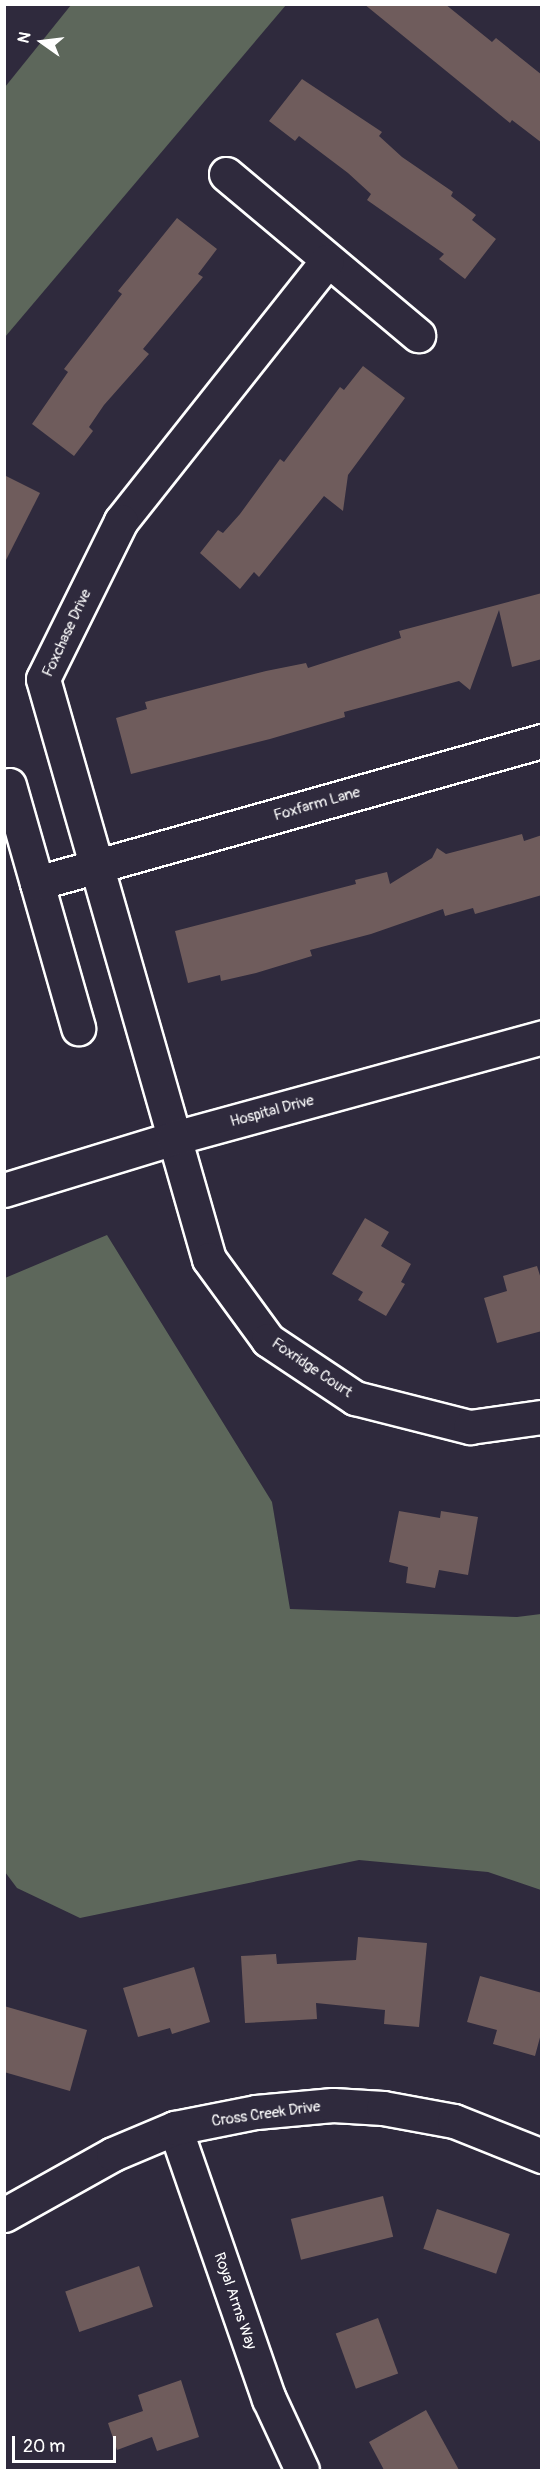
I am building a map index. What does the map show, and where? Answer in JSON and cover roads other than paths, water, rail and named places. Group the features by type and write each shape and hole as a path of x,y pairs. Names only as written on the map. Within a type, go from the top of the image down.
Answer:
{"street":[{"path":"226,174 418,335"},
{"name":"Foxchase Drive","path":"174,1138 93,867 42,679 121,521 327,261"},
{"name":"Foxfarm Lane","path":"38,883 542,741"},
{"path":"9,785 78,1028"},
{"name":"Hospital Drive","path":"4,1190 174,1138 542,1037"},
{"name":"Foxridge Court","path":"174,1138 209,1259 268,1340 355,1398 470,1427 542,1417"},
{"name":"Cross Creek Drive","path":"4,2215 113,2154 175,2128 256,2112 333,2105 383,2108 454,2121 542,2156"},
{"name":"Royal Arms Way","path":"175,2128 269,2399 302,2470"}]}
